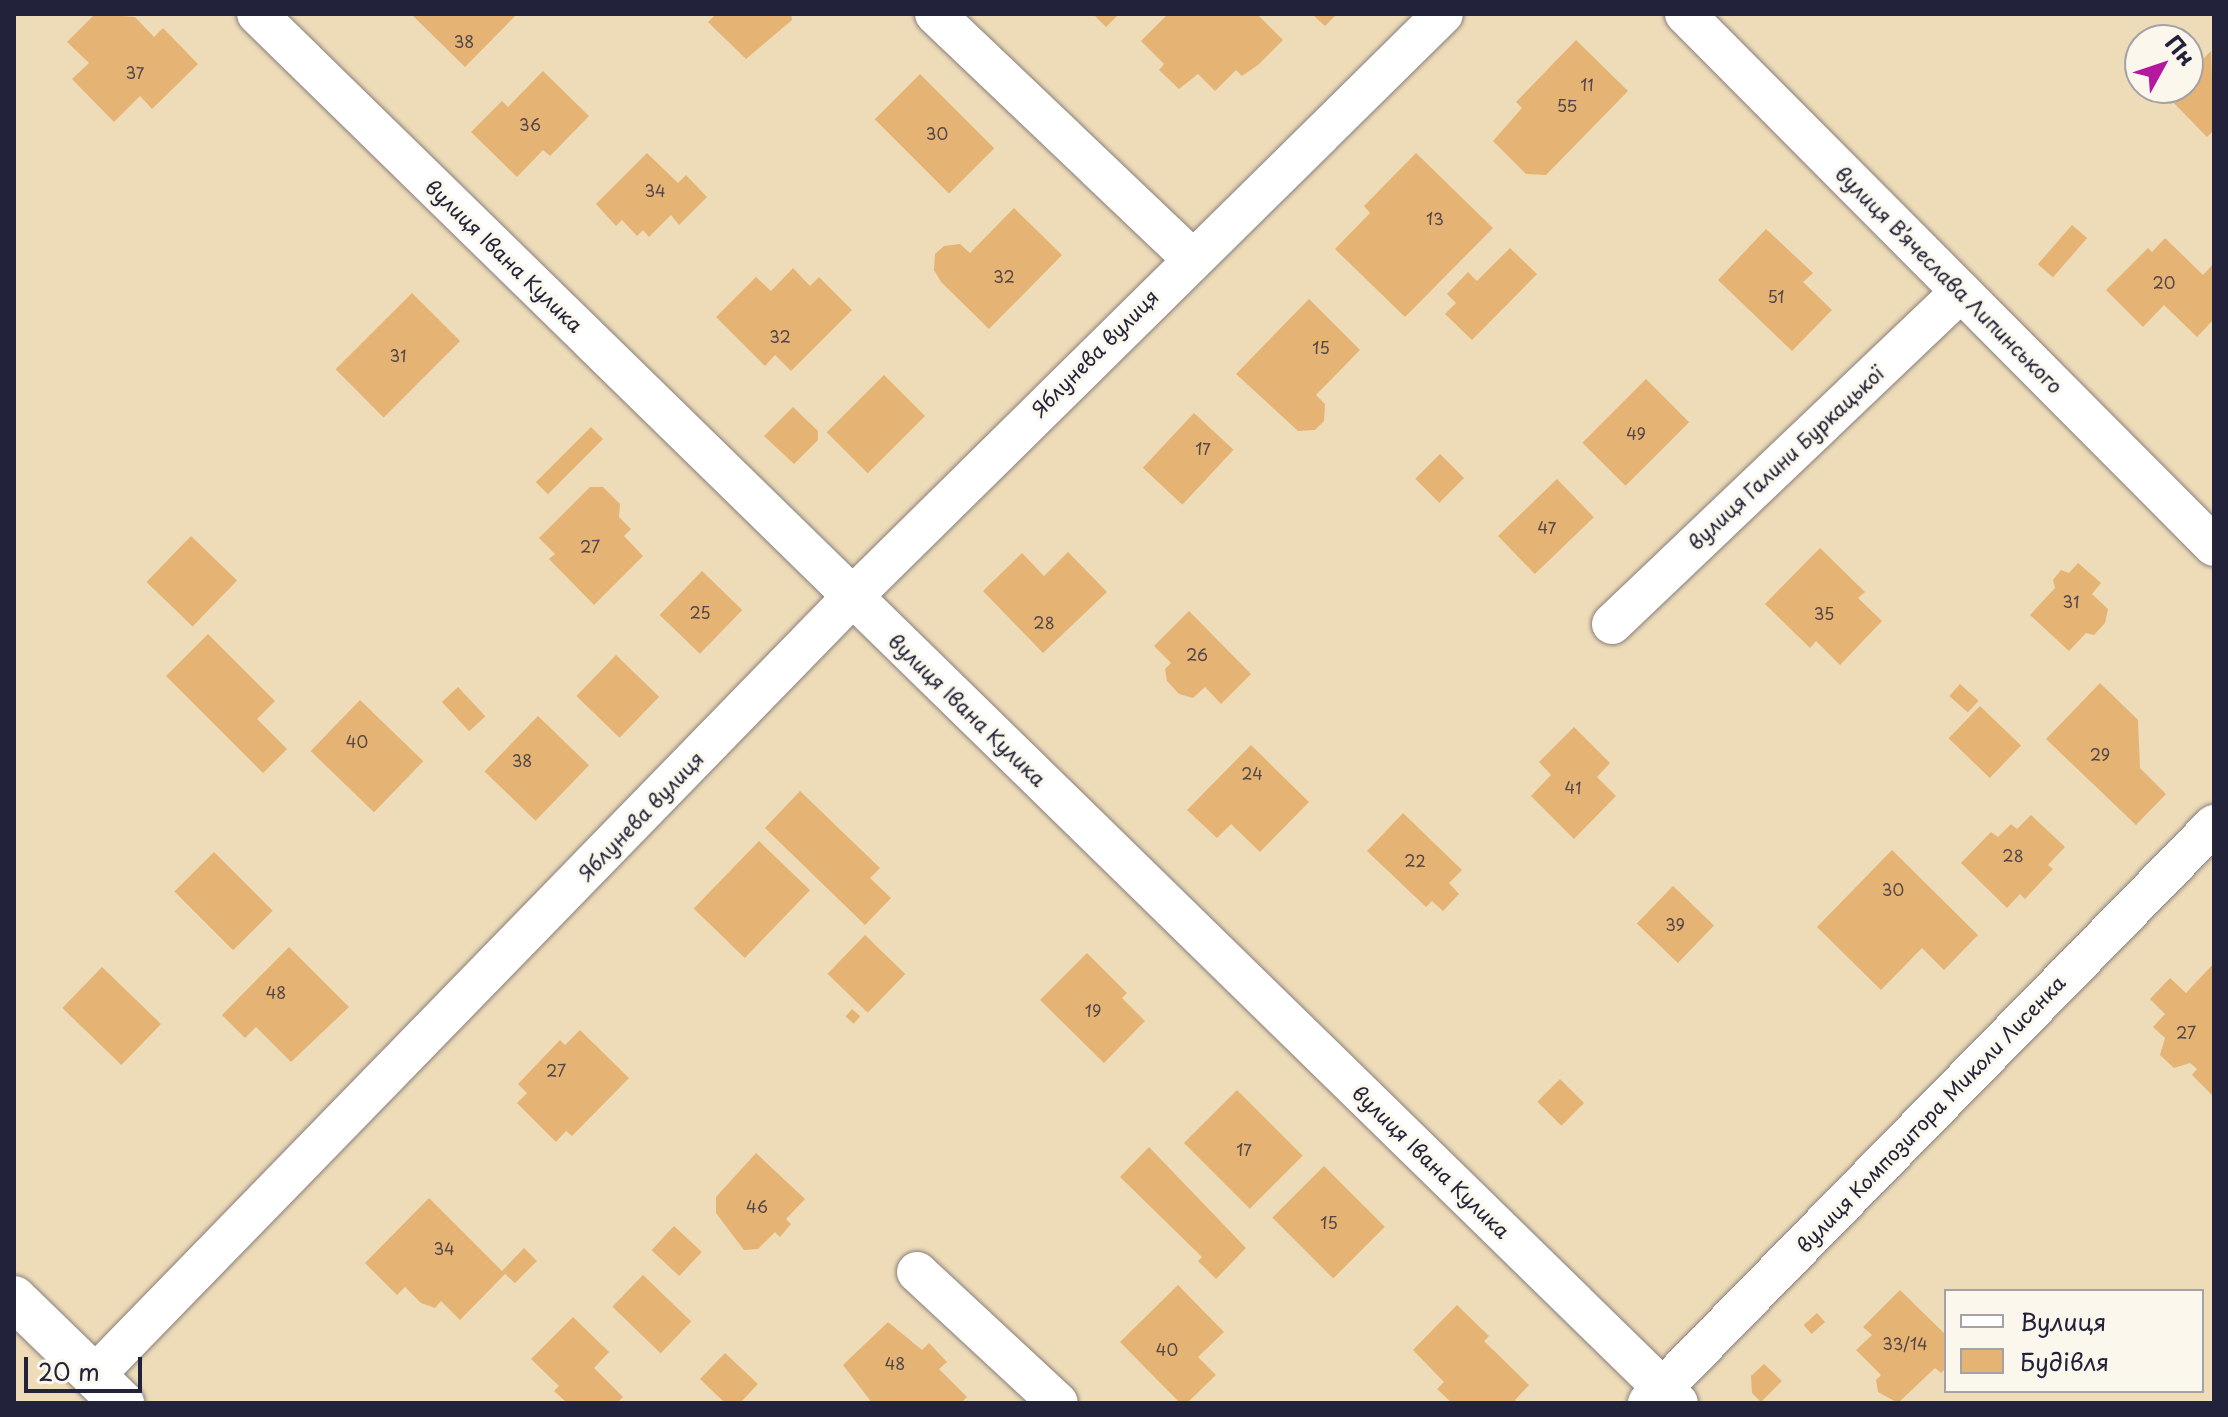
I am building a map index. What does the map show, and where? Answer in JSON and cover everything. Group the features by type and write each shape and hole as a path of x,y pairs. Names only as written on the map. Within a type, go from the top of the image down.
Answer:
{"main road":[{"path":"14,1298 108,1390"}],"street":[{"name":"вулиця Івана Кулика","path":"257,14 1663,1398"},
{"path":"935,14 1191,258"},
{"name":"Яблунева вулиця","path":"108,1390 852,597 1191,258 1443,14"},
{"name":"вулиця Вʼячеслава Липинського","path":"1685,14 2214,546"},
{"name":"вулиця Галини Буркацької","path":"1612,624 1961,292"},
{"name":"вулиця Композитора Миколи Лисенка","path":"1663,1398 2214,825"},
{"path":"917,1272 1058,1403"}],"building":[{"path":"95,14 135,17 154,37 163,28 198,64 152,109 140,96 114,122 72,79 89,63 67,42"},
{"path":"411,14 517,14 465,67"},
{"path":"716,14 791,14 792,20 746,59 708,22"},
{"path":"1093,14 1119,14 1106,27"},
{"path":"1168,14 1257,14 1283,40 1258,65 1242,76 1236,70 1215,91 1198,74 1179,89 1159,70 1164,64 1141,41"},
{"path":"1312,14 1337,14 1325,26"},
{"path":"1576,40 1628,91 1546,175 1526,174 1493,141 1522,108 1516,102"},
{"path":"2211,51 2214,130 2207,137 2175,104 2204,104 2204,58"},
{"path":"543,71 589,116 550,156 543,150 517,177 471,132 502,101 508,107"},
{"path":"920,74 994,148 949,194 875,119"},
{"path":"647,153 678,183 686,175 707,197 679,225 671,215 649,237 643,230 637,236 622,220 616,226 596,204"},
{"path":"1416,153 1493,228 1405,317 1335,249 1370,213 1364,206"},
{"path":"1014,208 1062,255 989,329 941,282 934,270 935,254 944,246 960,244 970,253"},
{"path":"2072,225 2087,238 2053,277 2038,264"},
{"path":"1766,229 1813,273 1803,282 1832,310 1792,351 1718,280"},
{"path":"2165,238 2203,275 2214,263 2214,319 2197,337 2164,305 2143,327 2106,290 2148,248 2152,252"},
{"path":"1510,248 1537,274 1472,340 1445,314 1456,303 1447,294 1468,272 1477,281"},
{"path":"793,268 810,286 819,277 852,310 791,371 775,355 765,366 716,317 756,277 771,291"},
{"path":"412,293 460,341 384,417 336,369"},
{"path":"1309,299 1360,350 1316,395 1325,404 1324,421 1315,430 1298,431 1236,374"},
{"path":"884,375 925,416 868,473 827,432"},
{"path":"1646,379 1689,422 1625,486 1582,443"},
{"path":"793,407 818,431 818,440 794,464 764,436"},
{"path":"1194,413 1233,450 1182,505 1143,468"},
{"path":"591,427 603,439 548,494 536,482"},
{"path":"1440,454 1464,478 1439,503 1415,479"},
{"path":"1557,479 1594,517 1535,574 1498,536"},
{"path":"590,487 603,487 620,504 619,517 631,529 624,536 643,556 594,605 549,559 555,554 539,538"},
{"path":"191,536 237,580 193,626 147,582"},
{"path":"1820,548 1865,592 1858,598 1882,621 1840,665 1816,641 1810,648 1765,604"},
{"path":"1068,552 1107,592 1043,653 983,591 1022,553 1044,576"},
{"path":"2078,563 2101,583 2092,594 2108,609 2105,623 2094,635 2086,633 2069,651 2030,615 2055,588 2053,580 2061,570 2069,573"},
{"path":"702,571 742,610 700,654 660,615"},
{"path":"1189,611 1251,674 1221,704 1205,687 1193,698 1179,694 1167,681 1165,669 1171,663 1154,646"},
{"path":"208,634 275,701 257,719 287,749 263,773 166,676"},
{"path":"616,655 659,697 620,738 576,696"},
{"path":"2100,683 2138,720 2140,768 2166,794 2136,825 2046,739"},
{"path":"1960,684 1979,701 1968,713 1949,696"},
{"path":"458,687 485,716 469,731 442,702"},
{"path":"360,700 423,761 374,812 311,751"},
{"path":"1980,706 2021,746 1990,778 1949,738"},
{"path":"538,716 589,765 536,821 485,771"},
{"path":"1574,727 1610,763 1597,777 1616,796 1574,839 1531,796 1551,775 1539,762"},
{"path":"1251,745 1309,802 1260,852 1231,824 1217,838 1187,810"},
{"path":"800,791 880,868 870,878 891,898 865,925 765,828"},
{"path":"1403,813 1462,870 1449,883 1459,894 1443,911 1432,901 1426,907 1367,851"},
{"path":"2031,815 2065,847 2048,865 2053,869 2025,899 2020,894 2007,908 1961,863 1991,832 1998,837 2011,824 2017,829"},
{"path":"759,841 810,890 745,958 694,909"},
{"path":"1892,850 1978,935 1944,970 1922,948 1881,990 1817,927"},
{"path":"214,852 273,911 233,950 174,892"},
{"path":"1673,886 1714,926 1678,963 1637,923"},
{"path":"865,935 905,974 868,1013 827,974"},
{"path":"289,947 349,1007 291,1062 256,1027 245,1038 222,1015"},
{"path":"1087,953 1127,993 1122,998 1145,1021 1104,1063 1040,1000"},
{"path":"2214,963 2212,1095 2192,1075 2197,1069 2190,1063 2174,1068 2160,1055 2165,1038 2153,1027 2165,1014 2150,999 2170,978 2186,993"},
{"path":"102,967 161,1024 121,1065 62,1008"},
{"path":"852,1009 860,1016 854,1024 845,1017"},
{"path":"580,1030 629,1078 572,1136 566,1131 556,1142 517,1103 527,1093 518,1084 560,1040 565,1045"},
{"path":"1560,1079 1584,1103 1561,1126 1537,1102"},
{"path":"1237,1090 1303,1156 1250,1209 1184,1143"},
{"path":"1149,1147 1246,1248 1216,1279 1198,1261 1202,1257 1120,1177"},
{"path":"756,1153 805,1199 786,1219 791,1224 780,1237 775,1232 758,1249 744,1250 716,1213 716,1197"},
{"path":"1324,1166 1385,1227 1333,1278 1272,1218"},
{"path":"429,1198 502,1271 524,1248 537,1261 515,1283 505,1274 460,1320 441,1301 435,1308 421,1303 405,1287 397,1295 365,1263"},
{"path":"674,1226 702,1252 679,1276 651,1250"},
{"path":"643,1275 691,1322 661,1353 612,1307"},
{"path":"1178,1285 1224,1332 1198,1357 1216,1375 1187,1403 1180,1403 1120,1342"},
{"path":"1900,1290 1944,1333 1944,1370 1941,1373 1935,1368 1898,1403 1878,1392 1876,1380 1881,1375 1856,1350 1872,1335 1863,1327"},
{"path":"1457,1305 1489,1336 1484,1341 1529,1385 1515,1400 1518,1403 1452,1403 1437,1389 1444,1382 1413,1350"},
{"path":"1817,1313 1825,1322 1812,1334 1804,1325"},
{"path":"573,1317 609,1352 594,1368 623,1397 617,1403 567,1403 554,1391 559,1386 531,1359"},
{"path":"888,1322 922,1350 929,1343 947,1362 939,1369 967,1397 961,1403 872,1403 843,1365"},
{"path":"725,1353 758,1384 740,1403 725,1403 700,1379"},
{"path":"1764,1364 1782,1381 1761,1402 1752,1393 1751,1376"}]}
